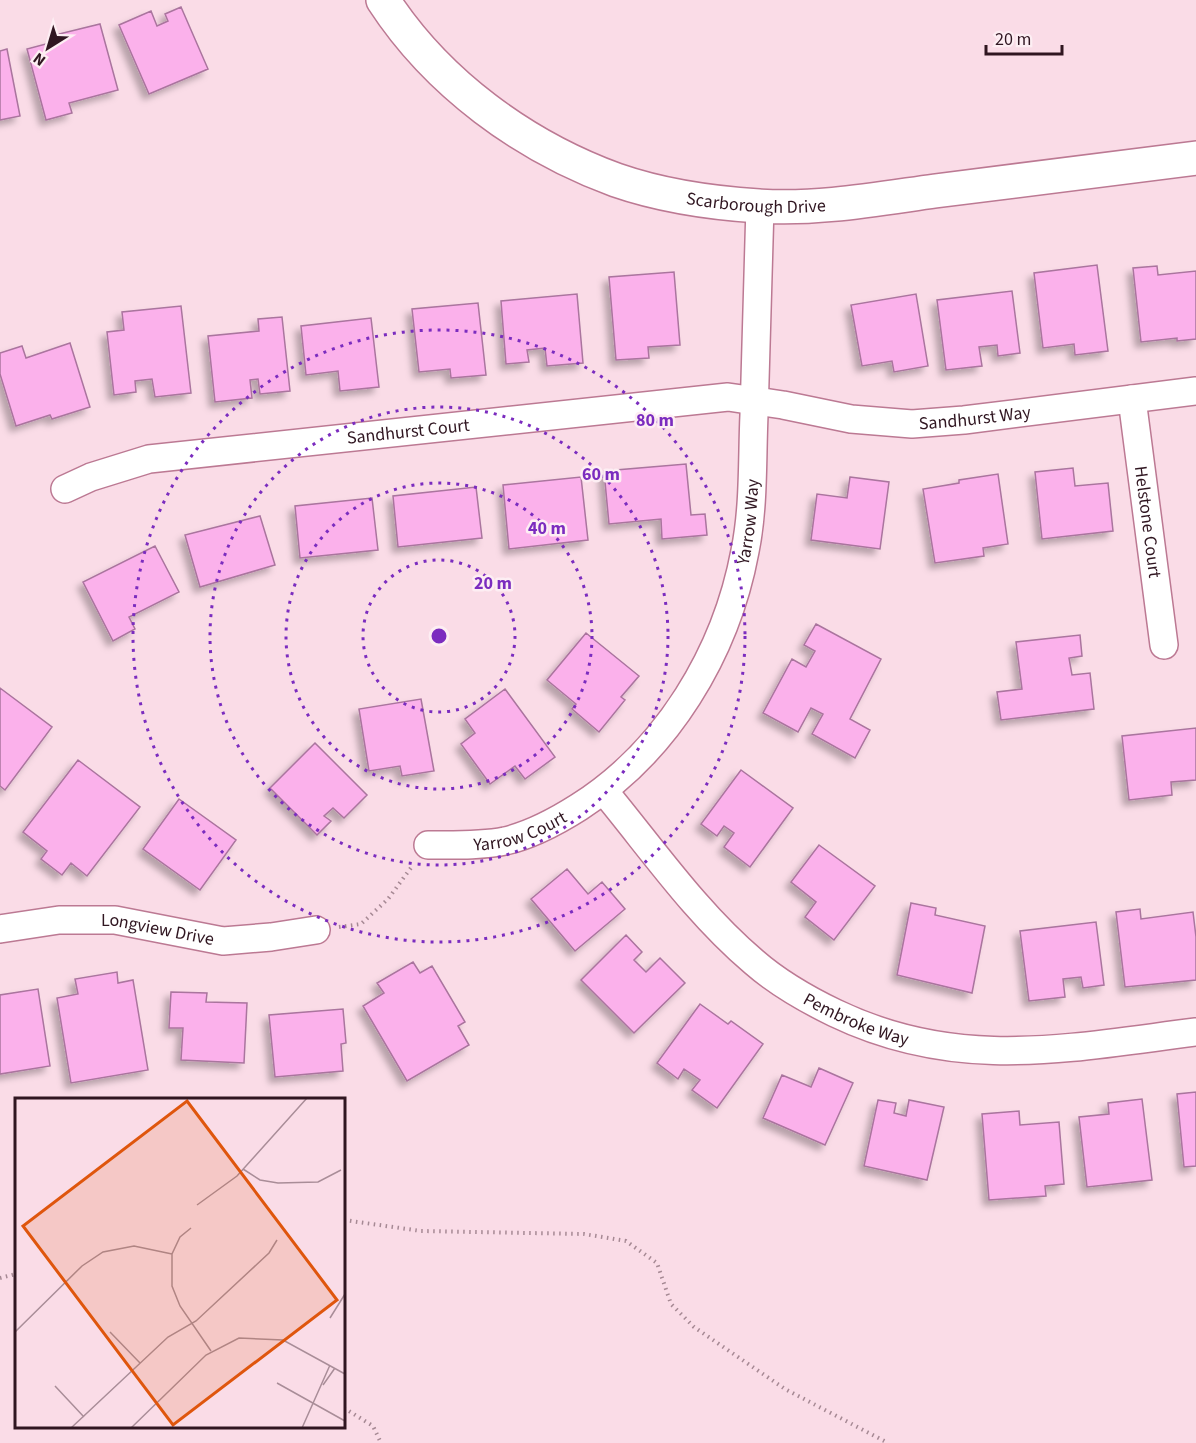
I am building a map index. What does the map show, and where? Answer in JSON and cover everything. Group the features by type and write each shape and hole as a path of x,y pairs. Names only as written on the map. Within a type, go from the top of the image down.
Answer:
{"street":[{"name":"Scarborough Drive","path":"383,0 406,32 454,82 506,123 557,153 597,172 652,190 679,196 760,206 837,204 1196,158"},
{"name":"Yarrow Way","path":"604,791 656,741 684,701 716,646 739,582 750,522 760,206"},
{"name":"Sandhurst Way","path":"754,401 851,419 912,424 964,420 1196,391"},
{"name":"Sandhurst Court","path":"66,489 91,477 149,459 728,397 754,401"},
{"name":"Helstone Court","path":"1132,399 1164,645"},
{"name":"Yarrow Court","path":"428,845 505,841 515,838 567,815 604,791"},
{"name":"Pembroke Way","path":"604,791 688,895 754,962 784,985 816,1004 851,1020 883,1033 916,1042 981,1051 1060,1049 1196,1032"},
{"name":"Longview Drive","path":"0,929 59,920 115,920 223,941 316,930"}],"path":[{"path":"316,930 361,924 388,899 428,845"},
{"path":"345,1220 421,1232 584,1234 626,1241 657,1263 671,1304 694,1327 785,1389 888,1443"},
{"path":"0,1277 15,1274"},
{"path":"345,1409 373,1426 381,1443"}],"building":[{"path":"181,7 208,69 149,94 119,25 151,11 157,26 168,21 165,14"},
{"path":"100,24 118,90 69,103 72,113 46,120 27,49 61,40 59,34"},
{"path":"7,49 20,116 0,120 0,51"},
{"path":"1097,265 1108,351 1075,355 1074,344 1043,348 1034,273"},
{"path":"1157,266 1158,275 1196,271 1196,339 1177,341 1177,338 1141,342 1133,268"},
{"path":"674,272 680,345 648,347 649,358 616,360 609,277"},
{"path":"1012,291 1020,353 998,356 997,345 979,347 982,366 946,370 937,300"},
{"path":"577,294 583,363 547,366 545,348 527,350 529,362 506,364 501,301"},
{"path":"916,294 928,366 894,372 892,361 862,366 851,305"},
{"path":"478,303 486,375 451,378 450,369 419,372 412,309"},
{"path":"181,306 191,393 155,397 152,379 135,381 136,392 114,395 107,332 124,330 122,312"},
{"path":"282,317 290,391 260,394 258,379 250,380 252,398 215,402 208,336 259,331 258,319"},
{"path":"371,318 379,387 340,391 338,371 306,375 301,326"},
{"path":"70,343 90,407 52,419 50,415 16,426 0,374 0,353 22,346 26,358"},
{"path":"686,464 691,515 705,514 707,535 662,539 661,519 609,524 604,471"},
{"path":"1073,468 1075,486 1108,483 1113,531 1042,539 1035,472"},
{"path":"998,474 1008,544 983,548 984,556 935,563 923,489"},
{"path":"581,477 588,540 509,549 503,485"},
{"path":"850,477 889,482 880,549 811,540 817,494 847,498"},
{"path":"476,487 482,538 398,547 393,496"},
{"path":"372,498 378,550 300,558 295,506"},
{"path":"260,516 275,565 200,587 185,535"},
{"path":"155,546 179,592 129,617 135,629 113,641 83,582"},
{"path":"816,624 881,659 850,719 870,730 855,758 812,734 823,714 811,708 798,732 763,713 792,659 806,667 815,651 804,645"},
{"path":"586,633 639,676 621,697 625,700 599,732 572,709 576,704 547,680"},
{"path":"1080,635 1082,656 1069,658 1072,675 1090,673 1094,709 1001,720 997,692 1022,689 1016,642"},
{"path":"0,688 52,727 5,790 0,786"},
{"path":"505,689 555,757 525,779 515,766 490,784 461,744 475,733 465,719"},
{"path":"421,699 434,771 402,776 400,766 369,771 359,709"},
{"path":"1196,728 1196,780 1171,782 1172,795 1129,800 1122,736"},
{"path":"315,743 367,795 344,818 333,808 324,816 331,821 317,835 270,788"},
{"path":"78,760 140,807 87,876 71,863 62,875 41,859 47,851 23,832"},
{"path":"741,770 793,808 750,867 724,847 734,833 724,826 717,836 701,824"},
{"path":"179,799 236,840 200,890 143,849"},
{"path":"819,845 875,886 834,940 805,917 816,902 791,882"},
{"path":"567,869 588,894 602,882 625,909 575,951 531,899"},
{"path":"911,903 936,908 935,915 985,926 972,993 897,975"},
{"path":"1140,909 1141,919 1193,912 1196,937 1196,980 1125,987 1116,912"},
{"path":"1096,922 1104,985 1083,988 1081,977 1063,979 1065,997 1029,1001 1020,931"},
{"path":"626,935 642,952 634,960 646,972 660,958 685,983 634,1033 581,980"},
{"path":"413,962 420,973 432,966 465,1022 458,1026 469,1045 407,1081 363,1006 384,993 377,983"},
{"path":"117,972 118,983 133,980 148,1070 71,1083 57,998 78,994 75,979"},
{"path":"38,989 50,1066 0,1074 0,995"},
{"path":"171,992 207,993 206,1002 247,1003 244,1063 181,1060 183,1028 169,1028"},
{"path":"700,1004 728,1024 731,1021 763,1044 717,1108 692,1090 700,1080 684,1069 678,1079 657,1063"},
{"path":"343,1009 346,1043 341,1044 343,1071 275,1077 269,1015"},
{"path":"819,1068 853,1083 825,1145 763,1118 782,1075 811,1087"},
{"path":"1196,1092 1196,1166 1184,1167 1177,1094"},
{"path":"1142,1099 1152,1180 1087,1187 1079,1117 1109,1114 1108,1103"},
{"path":"878,1100 896,1103 894,1113 906,1116 909,1100 944,1107 927,1180 864,1166"},
{"path":"1019,1111 1020,1125 1059,1122 1064,1184 1045,1186 1046,1196 989,1200 982,1114"}]}
